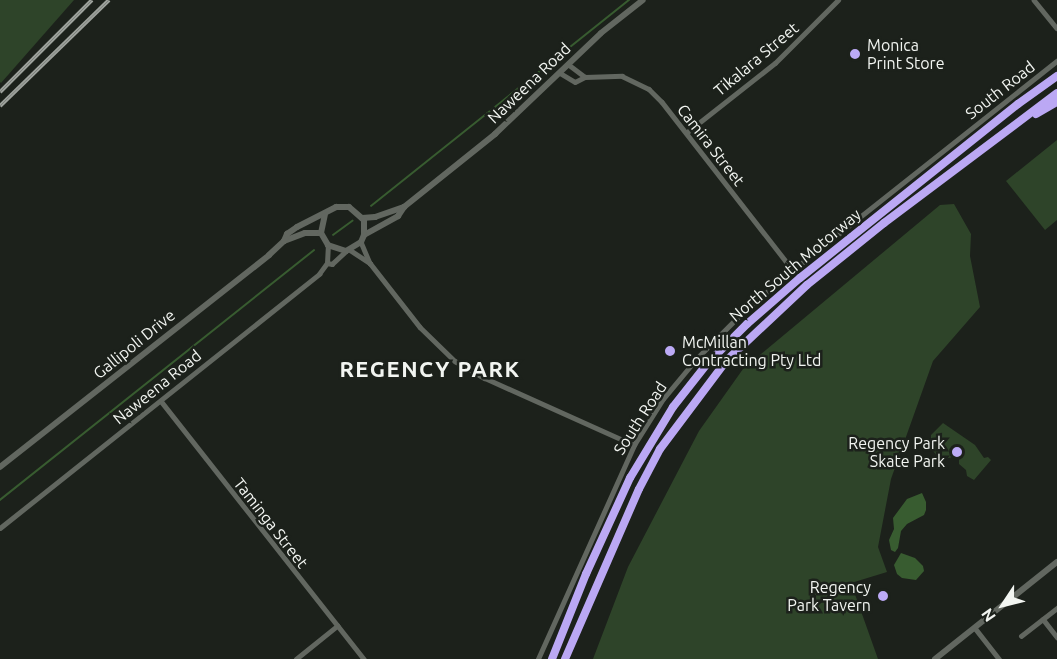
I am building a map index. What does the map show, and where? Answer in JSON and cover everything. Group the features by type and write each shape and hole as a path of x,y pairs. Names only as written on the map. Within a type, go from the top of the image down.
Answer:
{"highway":[{"path":"1018,104 1057,70"},
{"name":"North South Motorway","path":"552,658 586,574 630,478 672,407 707,364 747,324 800,278 1018,104 1057,76"},
{"name":"North South Motorway","path":"566,659 634,499 660,448 726,361 807,285 884,223 1057,93"},
{"path":"1011,128 1057,102"},
{"path":"570,648 570,659"}],"street":[{"name":"Naweena Road","path":"364,235 398,216 404,207 509,123 568,64 644,0"},
{"name":"Tikalara Street","path":"686,133 775,63 838,0"},
{"path":"1034,0 1057,28"},
{"name":"South Road","path":"538,659 634,445 663,399 703,352 743,312 793,270 1057,61"},
{"path":"568,64 585,76"},
{"name":"Camira Street","path":"560,73 572,82 580,81 585,76 612,74 636,80 662,102 793,270"},
{"path":"327,263 328,245 321,234 325,214 343,206 355,210 362,218 364,235 361,242 348,250"},
{"name":"Naweena Road","path":"362,218 375,217 404,207"},
{"name":"Gallipoli Drive","path":"284,241 287,234 297,227 325,214"},
{"name":"Gallipoli Drive","path":"0,467 284,241 305,233 321,234"},
{"path":"361,242 370,263 420,327 455,361 485,378 634,445"},
{"path":"328,245 348,250 370,263"},
{"name":"Naweena Road","path":"0,528 319,274 327,263 332,264 348,250"},
{"name":"Taminga Street","path":"161,401 364,659"},
{"path":"935,659 1057,562"},
{"path":"1021,636 1057,608"},
{"path":"1043,619 1057,637"},
{"path":"296,659 337,626"},
{"path":"975,628 999,659"}],"shaded area":[{"path":"0,0 74,0 1,83 0,82"},
{"path":"1057,140 1057,220 1045,230 1006,181"},
{"path":"954,204 971,234 970,256 980,307 933,361 891,479 878,547 887,572 851,583 878,659 593,659 628,567 699,431 743,369 940,205"},
{"name":"Regency Park Skate Park","path":"943,423 975,445 984,458 988,457 991,460 974,480 967,476 966,470 959,464 959,456 943,459 937,456 931,448 931,435"},
{"path":"922,493 926,502 924,515 907,524 901,531 898,548 895,552 891,550 889,540 894,529 893,518 907,499"},
{"path":"901,553 915,558 923,566 924,571 916,580 902,578 897,574 894,565"}],"waterway":[{"path":"371,206 629,0"},
{"path":"333,235 352,221"},
{"path":"0,500 314,250"}],"railway":[{"path":"0,92 92,0"},
{"path":"0,106 109,0"}],"place":[{"name":"Monica Print Store","path":"855,54"},
{"name":"McMillan Contracting Pty Ltd","path":"670,351"},
{"name":"Regency Park Skate Park","path":"957,452"},
{"name":"Regency Park Tavern","path":"883,596"}],"district":[{"name":"REGENCY PARK","path":"430,369"}]}
